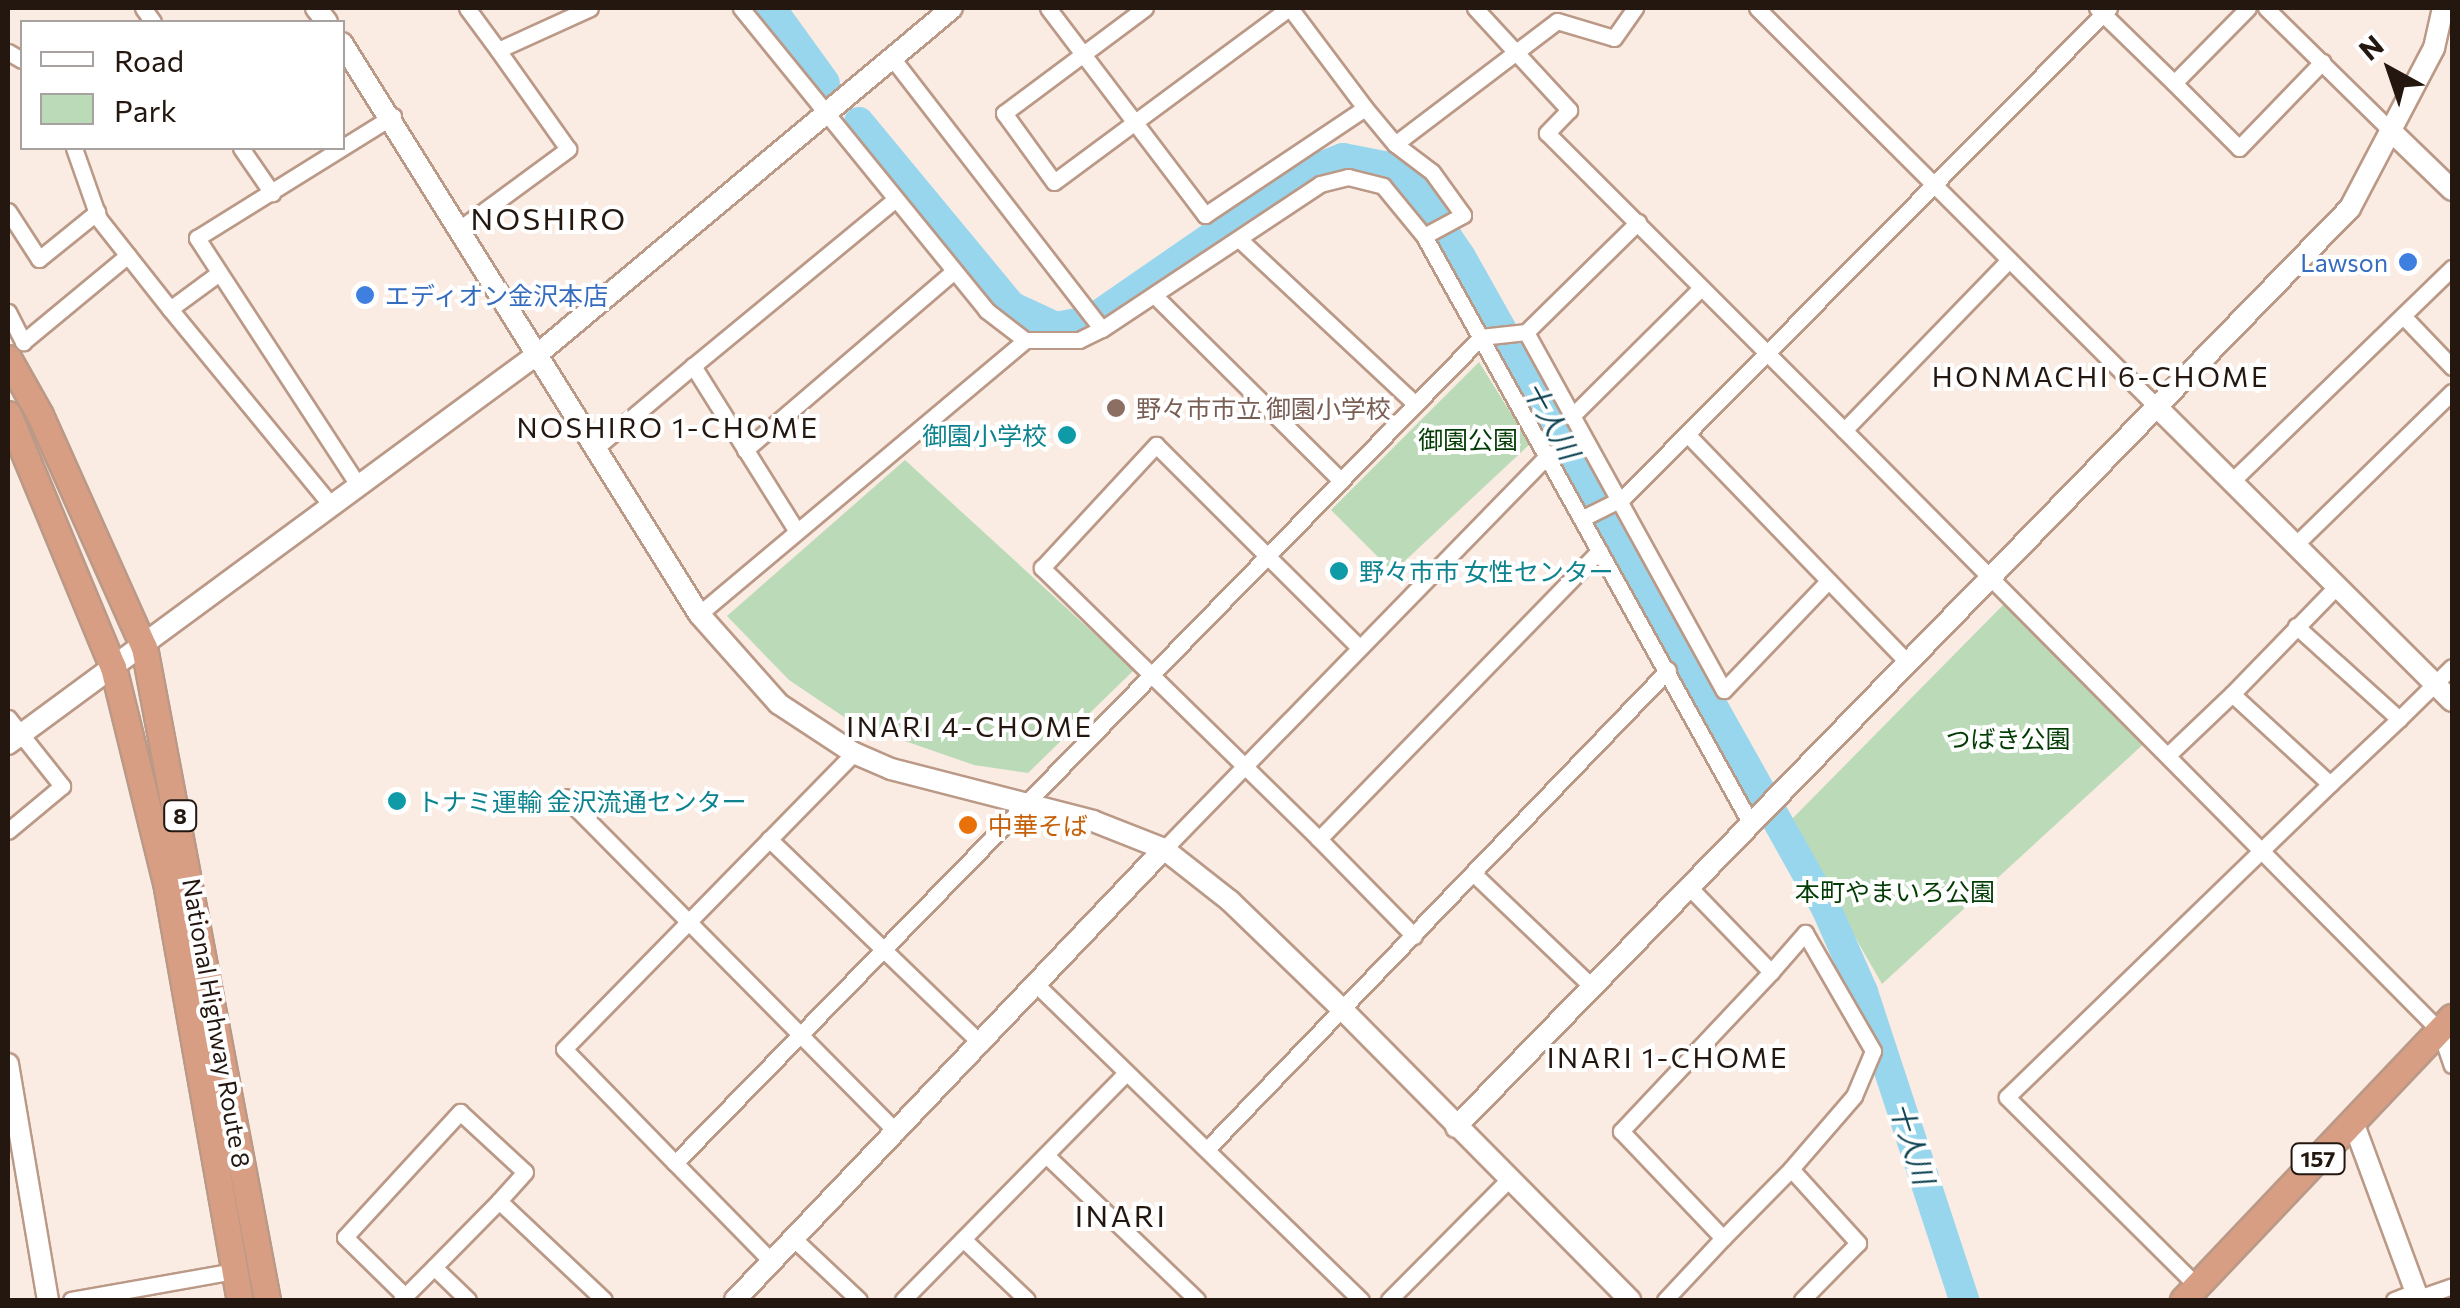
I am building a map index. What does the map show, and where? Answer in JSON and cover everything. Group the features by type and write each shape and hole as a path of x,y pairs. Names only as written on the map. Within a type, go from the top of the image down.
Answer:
{"highway":[{"name":"National Highway Route 8","path":"13,352 144,647 267,1300"},
{"name":"National Highway Route 8","path":"8,414 112,667 188,989 240,1300"},
{"name":"157","path":"2190,1293 2446,1024"}],"street":[{"path":"462,227 568,149 467,8"},
{"path":"498,50 590,8"},
{"path":"741,8 824,119 953,272 986,310 1025,340 1079,340 1099,325 1156,297 1320,184 1348,177 1384,186 1428,234 1586,516 1600,550 1754,821"},
{"path":"8,831 62,786 12,732 144,647 539,353 824,119 952,8"},
{"path":"1048,8 1205,215 1365,108"},
{"path":"1144,8 1004,113 1054,182 1290,8 1395,144 1432,172 1463,215 1428,234"},
{"path":"1475,8 1512,53 1569,110 1547,133 2262,850 2446,1024 2452,1066"},
{"path":"1565,8 1570,25"},
{"path":"1395,144 1557,21 1614,38 1635,8"},
{"path":"2174,83 2248,8"},
{"path":"2266,8 2452,190"},
{"path":"1456,1127 2350,208 2394,133 2434,48 2443,8"},
{"path":"1586,516 1616,501 1688,434 2103,10 2238,148 2322,62"},
{"path":"1769,12 2009,260 2452,701"},
{"path":"345,47 393,116 699,614 779,704 854,753 1164,848 1230,901 1344,1011 1508,1182 1630,1300"},
{"path":"893,59 1099,325"},
{"path":"345,147 393,116"},
{"path":"75,150 97,212 128,255 332,506"},
{"path":"242,150 272,193"},
{"path":"340,150 197,238 358,485"},
{"path":"598,446 894,201"},
{"path":"8,211 39,259 97,212"},
{"path":"675,1163 1414,404 1486,337 1522,332 1638,222"},
{"path":"1240,240 1414,404"},
{"path":"13,352 128,255"},
{"path":"1844,430 2009,260"},
{"path":"2232,482 2405,318 2452,268"},
{"path":"745,450 953,272"},
{"path":"170,309 219,274"},
{"path":"1574,414 1700,290"},
{"path":"1156,297 1341,482"},
{"path":"8,312 13,352"},
{"path":"2405,318 2452,367"},
{"path":"1522,332 1574,414 1616,501 1724,690 1828,581"},
{"path":"699,614 1025,340"},
{"path":"693,366 796,530"},
{"path":"2295,545 2452,392"},
{"path":"1688,434 1908,663"},
{"path":"1358,647 1270,554 1156,445 1042,568 1155,672 1414,936"},
{"path":"735,1300 1039,987 1164,848 1247,768 1358,647 1549,454"},
{"path":"1319,839 1600,550"},
{"path":"2169,754 2338,584"},
{"path":"2296,626 2399,719"},
{"path":"2190,1293 2006,1097 2452,668"},
{"path":"1209,1147 1668,670"},
{"path":"2232,694 2330,784"},
{"path":"772,1262 564,1049 854,753"},
{"path":"566,797 897,1132"},
{"path":"769,839 981,1044"},
{"path":"1473,874 1590,985"},
{"path":"1690,888 1770,972"},
{"path":"1665,1300 1792,1170 1854,1096 1874,1050 1805,932 1621,1131 1723,1238"},
{"path":"1039,987 1209,1147 1361,1300"},
{"path":"8,1064 48,1300"},
{"path":"904,1300 1126,1073"},
{"path":"460,1112 525,1172 434,1268 402,1298 345,1236 460,1112"},
{"path":"2353,1122 2418,1297"},
{"path":"1046,1155 1197,1300"},
{"path":"1792,1170 1858,1243 1802,1300"},
{"path":"1389,1300 1508,1182"},
{"path":"499,1201 604,1300"},
{"path":"794,1239 860,1300"},
{"path":"964,1239 1027,1300"},
{"path":"434,1268 468,1300"},
{"path":"71,1300 233,1270"},
{"path":"2394,1300 2452,1286"}],"green space":[{"name":"御園公園","path":"1479,362 1530,444 1393,572 1331,510"},
{"path":"905,460 1134,670 1028,773 974,765 853,723 789,680 727,616"},
{"name":"つばき公園","path":"2007,601 2149,739 1882,984 1789,822"}],"waterway":[{"name":"十人川","path":"771,8 825,83"},
{"name":"十人川","path":"859,122 1011,306 1056,327 1091,320 1303,174 1343,158 1394,168 1411,183 1461,257 1826,908 1863,992 1964,1300"}],"place":[{"name":"Lawson","path":"2408,262"},
{"name":"エディオン金沢本店","path":"365,295"},
{"name":"野々市市立 御園小学校","path":"1116,408"},
{"name":"御園小学校","path":"1067,435"},
{"name":"野々市市 女性センター","path":"1339,571"},
{"name":"トナミ運輸 金沢流通センター","path":"397,801"},
{"name":"中華そば","path":"968,825"}],"district":[{"name":"NOSHIRO","path":"549,218"},
{"name":"HONMACHI 6-CHOME","path":"2101,376"},
{"name":"NOSHIRO 1-CHOME","path":"668,427"},
{"name":"INARI 4-CHOME","path":"970,726"},
{"name":"INARI 1-CHOME","path":"1668,1057"},
{"name":"INARI","path":"1121,1215"}],"park label":[{"name":"本町やまいろ公園","path":"1895,891"}]}
